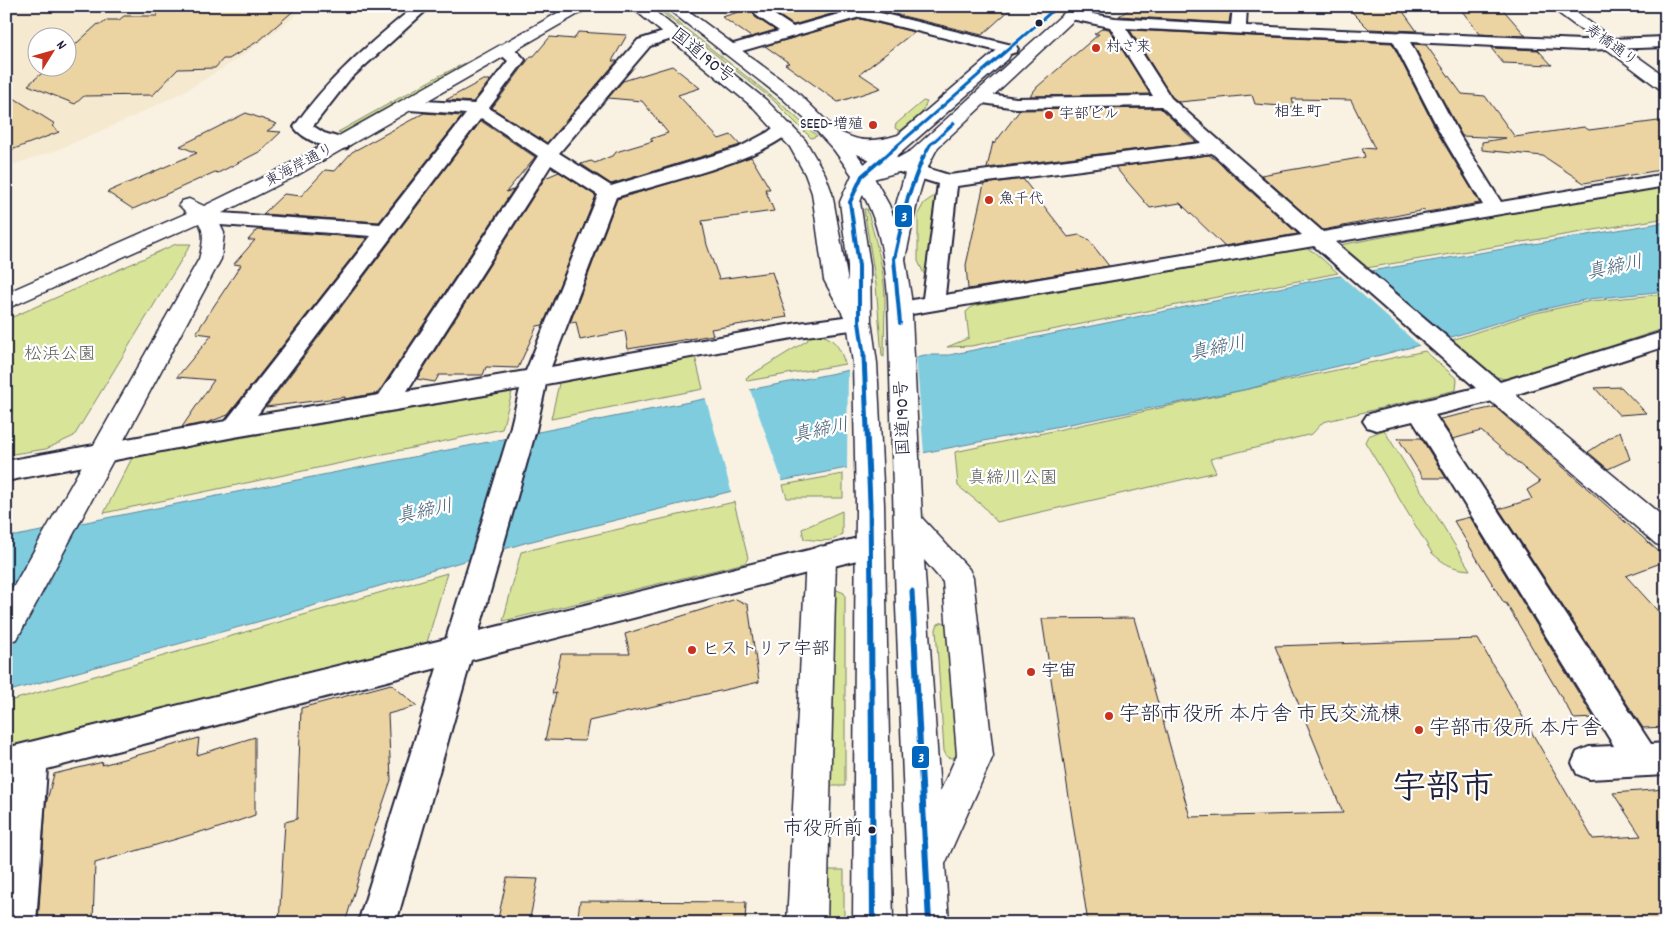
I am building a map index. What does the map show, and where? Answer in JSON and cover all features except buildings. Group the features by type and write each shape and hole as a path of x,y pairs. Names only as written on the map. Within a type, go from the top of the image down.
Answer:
{"main road":[{"name":"東海岸通り","path":"6,281 199,212 318,137 556,6"},
{"name":"東海岸通り","path":"6,302 199,212 287,174 582,6"},
{"name":"国道190号","path":"672,6 774,84 839,139 878,204 888,233 894,259 900,309 908,522 929,923"},
{"name":"寿橋通り","path":"1557,6 1666,85"},
{"name":"国道190号","path":"638,7 760,104 798,144 815,174 822,193 830,236 835,280 859,322 865,363 870,546 873,923"},
{"path":"839,139 865,146 882,145 906,137 1010,49 1070,9"},
{"path":"798,144 807,153 827,166 851,175 862,176 900,166 924,154 930,145 982,98 1070,9"},
{"path":"894,259 908,197 900,166 906,137"},
{"path":"859,322 859,266 850,202 862,176"},
{"path":"6,629 210,259 215,239 213,225 199,212"},
{"path":"1496,392 1666,536"},
{"path":"908,522 958,578 975,756 926,862"},
{"path":"808,923 821,558"}],"street":[{"path":"341,144 318,137 304,127 315,109 336,83 424,6"},
{"path":"765,6 762,13 790,32"},
{"path":"1238,30 1240,6"},
{"path":"729,50 860,9 1010,49"},
{"path":"1070,9 1115,23 1238,30 1609,45 1666,42"},
{"path":"1115,23 1166,101 1354,270 1496,392"},
{"path":"388,401 549,154 644,43 673,34"},
{"path":"1398,36 1451,136 1495,209"},
{"path":"234,428 517,60 505,51"},
{"path":"982,98 1016,103 1166,101"},
{"path":"410,105 480,110 608,192 744,152 774,136 784,128"},
{"path":"839,139 900,166 948,182 1215,147"},
{"path":"900,309 1320,240 1666,180"},
{"path":"933,303 948,182"},
{"path":"377,923 460,650 523,430 535,378 608,192"},
{"path":"199,212 386,230"},
{"path":"6,471 388,401 535,378 798,330 859,322"},
{"path":"1376,421 1496,392 1666,338"},
{"path":"1419,412 1654,760"},
{"path":"17,923 19,761 870,546"},
{"path":"1589,763 1654,760"}],"shaded area":[{"path":"6,6 309,6 238,59 187,90 135,116 55,151 6,167"}],"green space":[{"path":"654,6 657,6 779,102 817,136 811,138 773,100"},
{"path":"510,41 341,133 338,132 439,76"},
{"path":"923,101 927,102 921,114 900,131 895,128 896,124"},
{"path":"1666,184 1666,218 1366,268 1340,245"},
{"path":"939,194 932,231 927,275 924,274 918,261 918,214 924,203"},
{"path":"864,209 867,209 883,275 885,298 884,357 882,356 876,285"},
{"name":"松浜公園","path":"176,244 191,244 74,436 46,449 6,455 6,320"},
{"path":"1306,248 1314,252 1338,273 971,346 947,347 969,338 966,312 973,306"},
{"path":"1666,294 1666,328 1509,380 1485,374 1449,341 1531,314 1591,301"},
{"path":"814,334 831,339 841,352 845,364 747,381 746,378 808,340 807,335"},
{"name":"真締川公園","path":"1425,351 1457,379 1456,390 1323,422 1312,434 1210,459 1216,472 997,522 983,506 958,486 955,452"},
{"path":"695,356 703,389 551,419 560,379"},
{"path":"512,392 502,429 104,513 133,456"},
{"path":"1384,430 1470,570 1449,565 1432,553 1365,442 1368,436"},
{"path":"843,474 843,498 787,498 783,485"},
{"path":"734,502 748,558 745,563 503,621 521,552"},
{"path":"842,511 842,534 838,537 824,541 804,539 802,529"},
{"path":"447,573 426,646 6,747 6,702"},
{"path":"837,590 844,593 845,596 845,786 829,786 834,591"},
{"path":"943,622 947,624 957,757 952,758 947,757 944,751 936,629 938,624"},
{"path":"827,870 844,870 844,923 826,923"}],"water":[{"name":"真締川","path":"1666,222 1666,291 1589,299 1531,312 1455,336 1248,389 740,489 528,542 275,617 6,692 6,534 16,536 925,355 949,355 1328,278"}],"pier":[{"path":"1365,269 1450,340 1421,347 1339,274"},
{"path":"916,354 924,454 847,469 848,367"},
{"path":"749,387 783,483 732,494 705,396"}],"transit line":[{"name":"3","path":"873,923 870,504 865,363 859,322 859,266 850,202 862,176 1058,6"},
{"name":"3","path":"900,323 894,259 908,197 924,154 930,145 954,123"},
{"name":"3","path":"912,591 929,923"}],"place":[{"name":"村さ来","path":"1096,48"},
{"name":"宇部ビル","path":"1049,115"},
{"name":"SEED-増殖","path":"873,125"},
{"name":"魚千代","path":"989,200"},
{"name":"ヒストリア宇部","path":"692,650"},
{"name":"宇宙","path":"1031,672"},
{"name":"宇部市役所 本庁舎 市民交流棟","path":"1109,716"},
{"name":"宇部市役所 本庁舎","path":"1419,730"},
{"name":"市役所前","path":"872,830"}],"district":[{"name":"相生町","path":"1298,112"},
{"name":"宇部市","path":"1443,790"}]}
